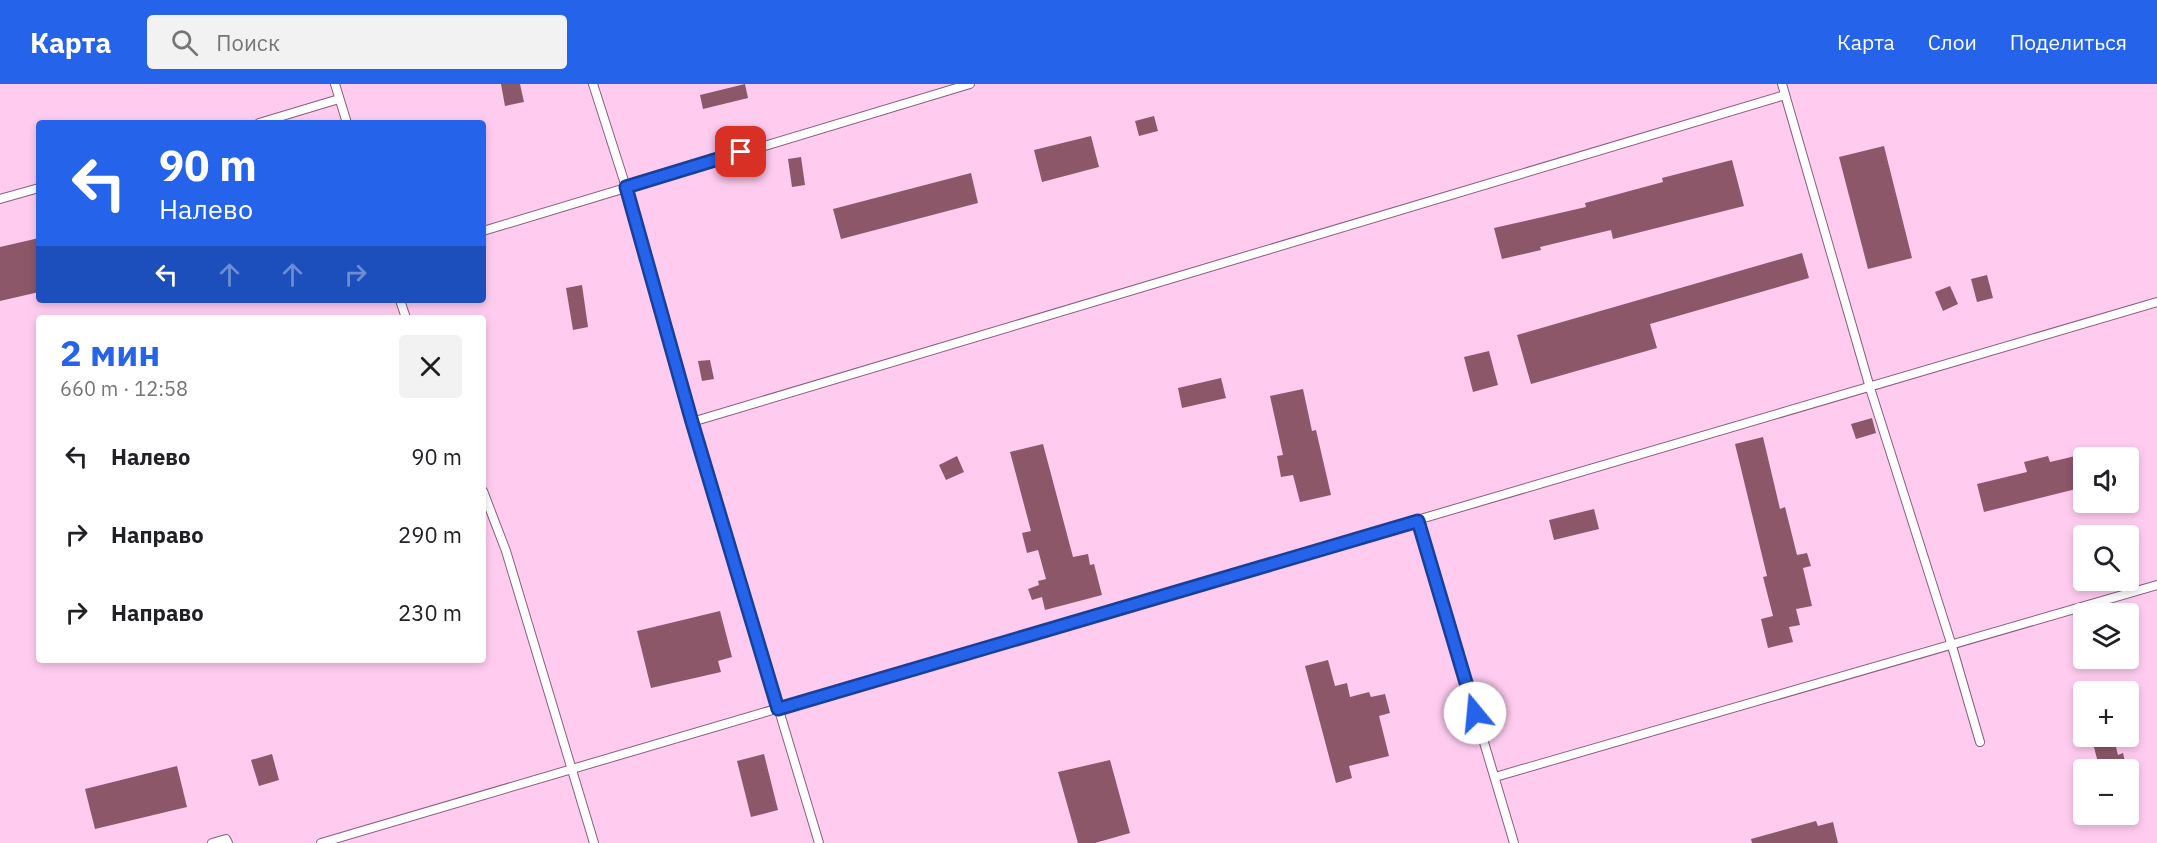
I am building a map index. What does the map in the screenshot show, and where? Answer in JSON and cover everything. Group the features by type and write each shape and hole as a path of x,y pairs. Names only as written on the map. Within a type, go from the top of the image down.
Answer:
{"lane":[{"path":"335,84 345,120"},
{"path":"593,84 626,187 692,422 819,843"},
{"path":"486,230 970,84"},
{"path":"1782,84 1870,388 1952,645 1980,742"},
{"path":"692,422 1785,95"},
{"path":"269,120 339,99"},
{"path":"0,199 36,189"},
{"path":"321,843 2157,302"},
{"path":"486,499 506,551 594,843"},
{"path":"1418,521 1514,843"},
{"path":"1495,777 2157,585"},
{"path":"212,843 226,838 228,843"}],"building":[{"path":"501,84 520,84 524,102 505,106"},
{"path":"745,84 748,98 703,109 700,95"},
{"path":"1154,116 1158,131 1139,136 1135,121"},
{"path":"1091,136 1099,167 1042,182 1034,150"},
{"path":"1884,146 1912,258 1868,269 1839,157"},
{"path":"801,157 805,185 792,187 788,159"},
{"path":"1732,160 1744,206 1613,239 1611,230 1540,247 1541,250 1502,259 1494,228 1586,207 1585,203 1663,182 1662,178"},
{"path":"971,173 978,203 841,239 833,209"},
{"path":"36,239 36,293 0,301 0,247"},
{"path":"1802,253 1809,278 1650,324 1657,348 1531,384 1517,335"},
{"path":"1987,275 1993,298 1977,302 1971,279"},
{"path":"582,285 588,327 573,330 566,288"},
{"path":"1950,286 1958,304 1943,311 1935,292"},
{"path":"1489,351 1498,385 1473,392 1464,357"},
{"path":"710,360 714,379 702,381 698,361"},
{"path":"1221,378 1226,398 1182,408 1178,388"},
{"path":"1303,389 1312,431 1316,430 1331,495 1300,502 1293,475 1281,477 1277,456 1283,455 1270,396"},
{"path":"1872,418 1876,433 1856,439 1851,424"},
{"path":"1763,437 1780,509 1785,507 1797,555 1807,553 1811,566 1803,568 1812,606 1796,609 1800,625 1789,627 1793,642 1768,648 1761,619 1773,616 1763,577 1767,576 1735,444"},
{"path":"1043,444 1073,557 1088,554 1090,565 1094,564 1102,595 1045,610 1042,597 1032,600 1028,589 1039,585 1038,581 1046,579 1038,550 1027,553 1022,533 1031,531 1010,452"},
{"path":"957,456 964,472 946,480 939,465"},
{"path":"2048,456 2050,462 2073,457 2073,490 1984,512 1977,484 2027,472 2024,462"},
{"path":"1594,509 1599,529 1554,540 1549,520"},
{"path":"720,611 732,657 718,661 721,672 651,688 637,631"},
{"path":"1328,660 1335,686 1347,683 1350,697 1369,692 1371,697 1385,694 1390,713 1379,716 1389,756 1349,766 1352,778 1336,783 1305,666"},
{"path":"2094,747 2116,747 2118,755 2123,753 2124,759 2097,759"},
{"path":"272,754 279,780 259,786 251,760"},
{"path":"764,754 778,810 751,817 737,761"},
{"path":"1110,760 1130,833 1095,843 1078,843 1058,772"},
{"path":"177,766 187,807 95,829 85,789"},
{"path":"1816,821 1818,826 1833,822 1838,843 1752,843 1751,839"}],"route":[{"path":"741,152 626,187 692,422 778,709 1418,521 1475,713"}]}
